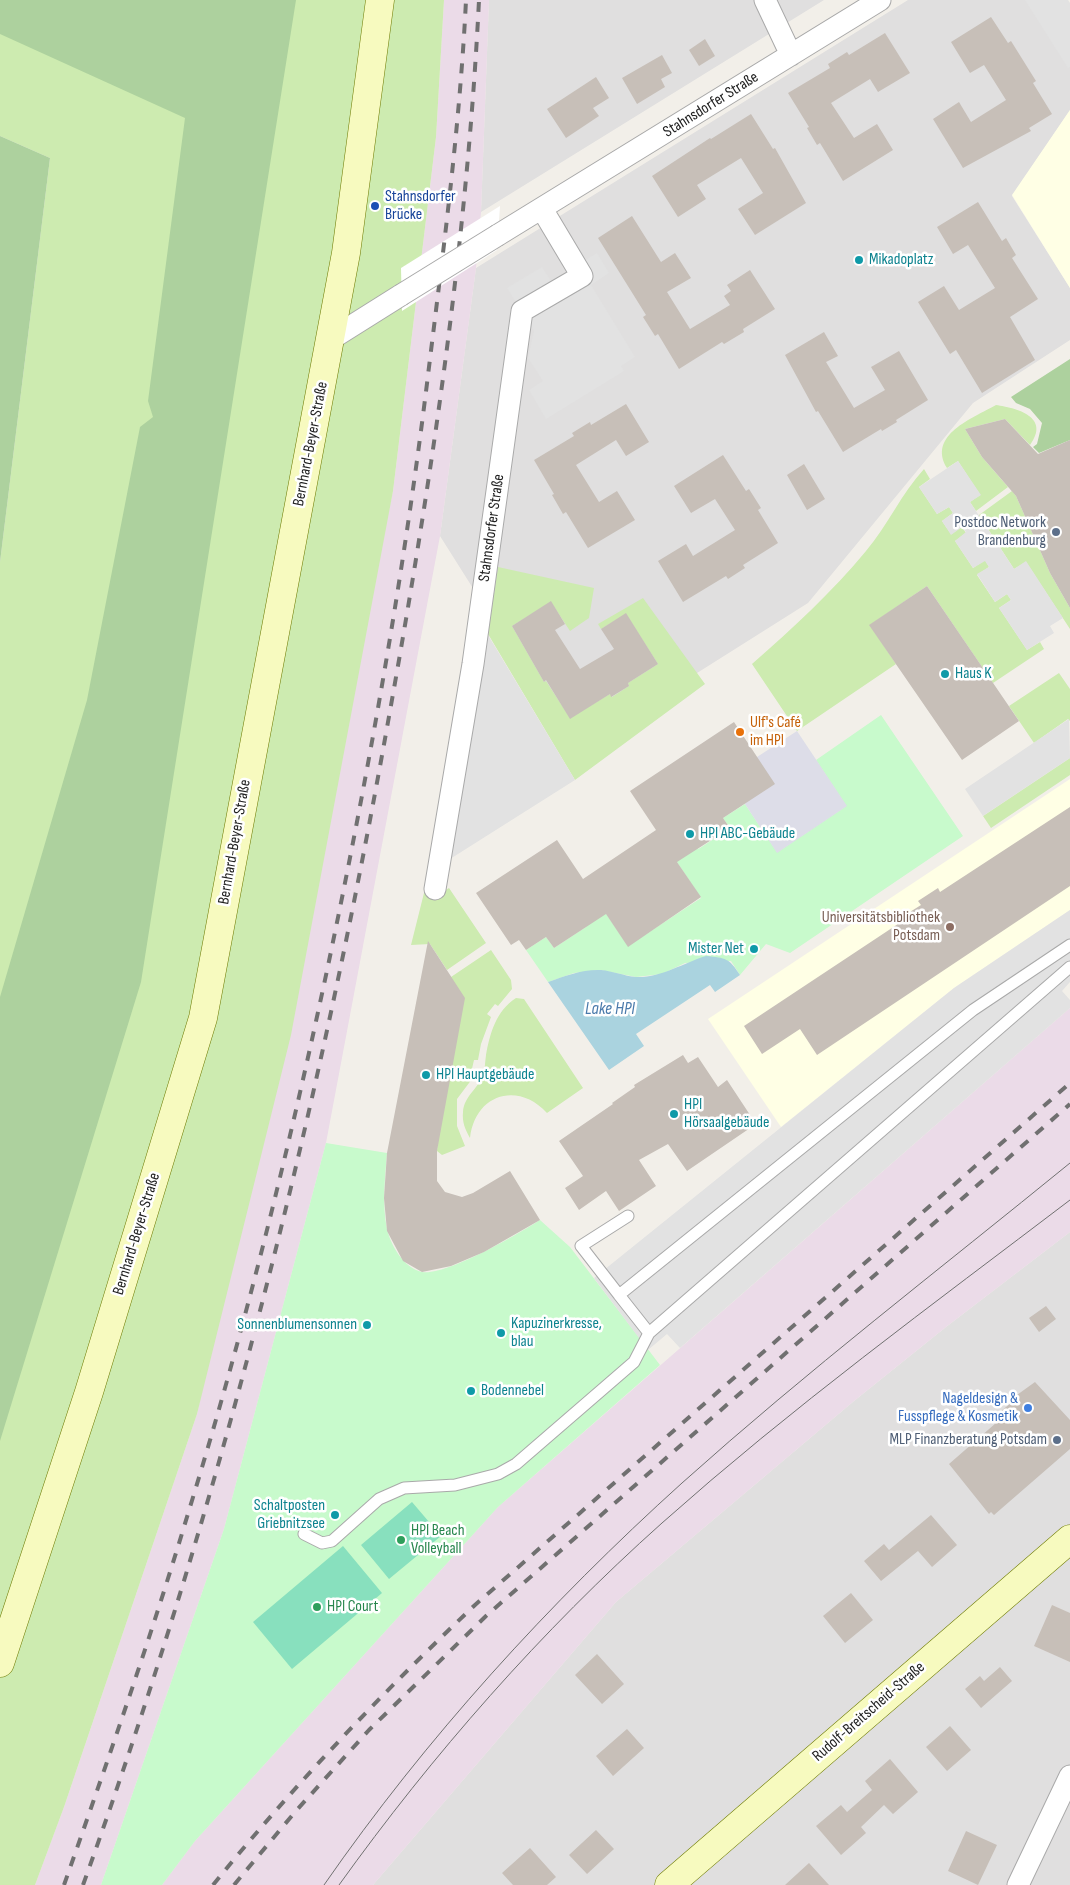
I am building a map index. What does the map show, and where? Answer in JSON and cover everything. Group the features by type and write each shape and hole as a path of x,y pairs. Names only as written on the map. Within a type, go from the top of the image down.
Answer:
{"street":[{"name":"Bernhard-Beyer-Straße","path":"0,1663 89,1392 203,1018 355,202 380,0"},
{"path":"765,0 791,55"},
{"name":"Stahnsdorfer Straße","path":"331,339 880,0"},
{"name":"Stahnsdorfer Straße","path":"435,889 473,664 522,311 582,276 542,209"},
{"name":"Rudolf-Breitscheid-Straße","path":"669,1885 1070,1539"},
{"path":"1018,1885 1070,1776"}],"lane":[{"path":"619,1295 973,1010 1070,945"},
{"path":"304,1534 322,1543 332,1541 379,1499 404,1488 455,1484 504,1471 516,1464 634,1362 649,1334 1070,967"},
{"path":"628,1216 581,1246 649,1334"}],"shaded area":[{"path":"444,0 489,0 481,212 476,268 440,536 326,1143 224,1529 101,1885 35,1885 64,1807 197,1414 393,491 436,137"},
{"path":"489,0 824,0 481,212"},
{"path":"908,0 1042,0 1070,44 1070,110 1012,196 1070,288 1070,340 973,403 808,603 575,750 440,536 476,268"},
{"path":"1025,0 1068,0 1070,3 1070,67 1068,68"},
{"path":"1070,110 1070,288 1012,195"},
{"path":"597,253 609,273 591,285 635,357 621,366 624,371 546,419 529,390 543,381 528,358 534,331 507,288 542,267 551,281"},
{"path":"958,461 981,495 970,502 1014,569 1026,561 1063,618 1050,626 1054,633 1027,650 999,608 1011,600 1007,594 995,602 977,574 989,567 985,561 973,568 955,541 966,532 962,527 951,535 942,521 953,513 949,507 937,514 919,487"},
{"path":"479,620 575,780 439,866"},
{"path":"1069,719 1070,758 983,816 965,789"},
{"path":"797,731 847,806 777,853 745,804 757,757"},
{"path":"1070,779 1070,910 954,988 781,1127 708,1019"},
{"path":"1070,910 1070,982 1062,991 1070,1000 1070,1008 680,1348 667,1334 648,1350 594,1278 954,988"},
{"path":"1070,1008 1070,1232 946,1327 854,1401 616,1602 373,1885 162,1885 195,1841 498,1507"},
{"path":"1070,1232 1070,1885 373,1885 616,1602 854,1401 946,1327"}],"green space":[{"path":"0,0 444,0 436,137 393,491 291,1035 197,1414 64,1807 35,1885 0,1885 0,562 50,158 0,136"},
{"path":"0,0 296,0 141,982 0,1441 0,997 87,700 140,427 153,417 148,401 185,118 0,34"},
{"path":"0,136 50,158 0,562"},
{"path":"1070,359 1070,440 1039,453 1033,447 1037,444 1042,423 1030,409 1016,403 1011,397"},
{"path":"996,405 1022,412 1029,416 1034,421 1036,427 1035,435 1030,445 1005,419 965,429 982,457 1008,487 976,511 970,502 980,495 958,461 947,468 942,456 943,446 955,429"},
{"path":"924,469 930,479 919,487 937,514 949,507 953,513 942,521 951,534 962,527 966,533 955,541 973,568 985,560 989,567 977,575 995,602 1007,594 1011,600 999,608 1027,650 1040,642 1044,649 993,683 927,586 870,625 896,664 797,731 752,664 840,581 874,541 908,489"},
{"path":"1012,491 1016,496 1050,573 1070,608 1070,629 1026,562 1014,569 979,515"},
{"path":"498,567 594,588 589,618 570,631 551,602 512,626 544,682 546,681 570,718 610,694 612,697 629,686 628,683 658,664 626,614 601,629 598,624 643,598 705,684 575,780 488,634"},
{"path":"1059,673 1070,689 1070,721 1068,719 1034,743 1009,706"},
{"path":"881,715 963,836 790,953 766,944 740,975 731,961 685,963 662,974 636,977 600,970 574,973 548,982 526,950 546,937 554,948 586,927 598,902 628,946 701,898 671,853 691,839 698,849 700,848 730,828 723,818 745,804 777,852 846,806 816,760"},
{"path":"1070,758 1070,775 991,828 983,816"},
{"path":"449,888 486,943 447,970 430,944 411,945 424,893 436,896"},
{"path":"491,950 511,980 512,989 498,1006 495,1004 487,1014 491,1017 481,1044 478,1060 474,1060 471,1073 475,1075 457,1099 457,1126 465,1146 442,1155 437,1151 451,977"},
{"path":"516,998 524,999 583,1088 547,1113 536,1103 523,1097 511,1095 499,1097 489,1102 480,1111 470,1138 463,1122 464,1106 483,1075 486,1055 495,1023 503,1009"},
{"path":"326,1143 387,1153 384,1201 387,1229 399,1255 415,1270 422,1272 448,1268 482,1253 540,1220 570,1247 660,1365 498,1507 195,1841 162,1885 101,1885 224,1529"},
{"name":"HPI Beach Volleyball","path":"412,1502 441,1536 389,1579 361,1545"},
{"name":"HPI Court","path":"343,1546 382,1593 292,1669 253,1622"}],"water":[{"name":"Lake HPI","path":"706,956 718,957 730,962 740,975 715,992 710,985 636,1034 644,1046 609,1070 548,982 574,973 594,970 645,977 663,973"}],"pier":[{"name":"Stahnsdorfer Brücke","path":"500,206 497,250 402,311 401,268"}],"building":[{"path":"991,17 1008,43 1011,41 1036,81 1033,83 1052,114 1029,128 1031,131 963,168 933,119 959,102 971,122 1006,100 984,65 970,73 951,42"},
{"path":"885,33 910,73 878,92 870,79 831,103 854,138 877,124 893,150 843,181 820,143 817,145 807,128 809,127 788,93 830,68 828,64 847,52 849,55"},
{"path":"705,39 715,56 699,66 689,50"},
{"path":"662,55 672,73 661,79 665,87 637,104 622,78"},
{"path":"596,77 609,98 593,108 599,116 566,138 547,109"},
{"path":"751,114 773,149 775,148 806,203 755,235 738,209 763,193 741,158 697,185 706,199 678,217 652,176"},
{"path":"978,202 1002,241 1006,238 1016,255 1012,258 1038,299 1010,317 1035,360 982,393 956,350 950,354 918,302 944,286 959,310 995,288 968,245 953,254 937,227"},
{"path":"632,216 661,262 675,253 691,278 667,292 690,329 730,305 724,296 731,291 727,285 750,270 775,309 743,329 744,332 724,344 722,342 679,369 658,334 655,336 643,317 646,315 598,238"},
{"path":"824,332 838,356 826,362 854,408 885,390 871,367 899,351 928,400 896,420 897,422 882,431 881,429 843,452 818,411 816,412 785,355"},
{"path":"626,404 649,442 626,456 616,440 576,465 599,502 617,491 635,520 588,548 566,512 563,514 552,495 554,494 534,460 574,436 572,433 590,422 591,425"},
{"path":"1005,419 1038,454 1070,440 1070,608 1050,573 1016,496 982,457 965,429"},
{"path":"723,455 746,491 749,489 761,508 758,510 778,543 743,565 745,568 728,579 726,576 683,602 658,561 686,544 693,556 735,530 715,499 691,513 674,486"},
{"path":"804,464 825,499 807,510 787,475"},
{"name":"Haus K","path":"927,586 1019,721 962,760 869,625"},
{"path":"551,601 565,624 555,630 580,669 614,649 601,629 626,613 658,664 628,683 629,686 611,697 610,694 570,719 546,680 544,682 512,626"},
{"name":"HPI ABC-Gebäude","path":"734,722 775,784 723,818 730,828 677,862 701,897 628,947 606,914 554,948 546,937 526,950 519,940 511,945 476,893 557,840 583,879 656,830 630,791"},
{"name":"Universitätsbibliothek Potsdam","path":"1070,807 1070,886 817,1055 800,1029 762,1054 744,1026 904,920 902,917 921,905 918,901 938,888 940,892"},
{"name":"HPI Hauptgebäude","path":"428,941 465,998 437,1151 437,1181 445,1192 462,1197 473,1193 510,1171 540,1220 484,1252 451,1266 422,1272 403,1261 387,1231 384,1198 387,1153"},
{"name":"HPI Hörsaalgebäude","path":"683,1055 688,1063 698,1057 718,1087 727,1080 756,1124 687,1171 668,1144 639,1160 656,1186 619,1211 606,1191 579,1210 565,1188 583,1176 559,1141 613,1104 635,1087 634,1085"},
{"path":"1046,1306 1056,1319 1039,1332 1029,1318"},
{"path":"1035,1382 1070,1420 1070,1449 994,1515 991,1512 989,1514 949,1464 1004,1416 1000,1412 1012,1402 1010,1400"},
{"path":"931,1515 957,1545 932,1567 918,1551 881,1581 864,1561 884,1544 889,1550"},
{"path":"851,1593 873,1620 845,1643 823,1616"},
{"path":"1052,1605 1070,1613 1070,1662 1034,1646"},
{"path":"597,1654 624,1684 602,1704 575,1675"},
{"path":"1000,1667 1012,1681 981,1708 965,1689 980,1676 984,1681"},
{"path":"950,1726 971,1750 947,1771 926,1747"},
{"path":"627,1729 644,1748 613,1776 596,1756"},
{"path":"890,1759 918,1792 893,1814 884,1805 861,1827 866,1833 841,1855 816,1826 841,1805 847,1812 872,1790 865,1781"},
{"path":"596,1830 614,1849 587,1874 569,1855"},
{"path":"966,1831 997,1845 978,1885 948,1871"},
{"path":"530,1848 556,1877 547,1885 513,1885 502,1873"},
{"path":"809,1863 829,1885 785,1885"}],"tram line":[{"path":"324,1885 363,1830 447,1725 491,1674 584,1576 729,1441 1070,1163"},
{"path":"339,1885 412,1788 490,1695 531,1650 617,1564 711,1480 811,1398 1070,1200"}],"railway":[{"path":"64,1885 145,1649 210,1440 266,1236 299,1099 329,961 359,814 409,517 451,184 466,0"},
{"path":"83,1885 132,1743 178,1600 221,1455 297,1164 330,1017 388,722 433,452 466,181 479,0"},
{"path":"213,1885 275,1811 340,1740 475,1605 1070,1083"},
{"path":"234,1885 295,1812 369,1730 486,1616 1070,1104"}],"place":[{"name":"Stahnsdorfer Brücke","path":"375,206"},
{"name":"Mikadoplatz","path":"859,260"},
{"name":"Postdoc Network Brandenburg","path":"1056,532"},
{"name":"Haus K","path":"945,674"},
{"name":"Ulf's Café im HPI","path":"740,732"},
{"name":"HPI ABC-Gebäude","path":"690,834"},
{"name":"Universitätsbibliothek Potsdam","path":"950,927"},
{"name":"Mister Net","path":"754,949"},
{"name":"HPI Hauptgebäude","path":"426,1075"},
{"name":"HPI Hörsaalgebäude","path":"674,1114"},
{"name":"Sonnenblumensonnen","path":"367,1325"},
{"name":"Kapuzinerkresse, blau","path":"501,1333"},
{"name":"Bodennebel","path":"471,1391"},
{"name":"Nageldesign & Fusspflege & Kosmetik","path":"1028,1408"},
{"name":"MLP Finanzberatung Potsdam","path":"1057,1440"},
{"name":"Schaltposten Griebnitzsee","path":"335,1515"},
{"name":"HPI Beach Volleyball","path":"401,1540"},
{"name":"HPI Court","path":"317,1607"}]}
